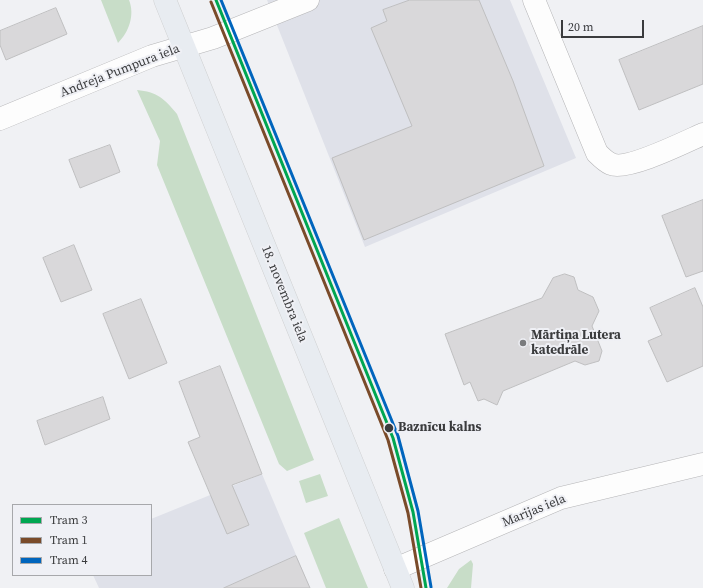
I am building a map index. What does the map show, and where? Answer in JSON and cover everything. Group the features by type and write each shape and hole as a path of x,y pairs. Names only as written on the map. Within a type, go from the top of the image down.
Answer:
{"main road":[{"name":"18. novembra iela","path":"165,0 399,578"}],"street":[{"name":"Andreja Pumpura iela","path":"0,119 152,56 218,36 308,0"},
{"path":"534,0 597,153 612,165 629,165 703,134"},
{"name":"Marijas iela","path":"399,578 561,498 703,464"}],"shaded area":[{"path":"267,0 510,0 576,158 365,247"},
{"path":"262,474 310,588 99,588 93,576 152,576 152,519"}],"green space":[{"path":"101,0 129,0 131,6 130,23 122,39 118,43"},
{"path":"137,90 150,92 160,97 177,114 314,460 287,471 279,464 157,165 160,141"},
{"path":"320,474 328,496 306,503 299,481"},
{"path":"339,518 368,588 326,588 304,533"},
{"path":"471,560 473,564 471,588 447,588 459,569"}],"building":[{"path":"410,0 479,0 513,81 544,166 364,240 332,158 412,126 371,28 387,21 383,10"},
{"path":"56,8 67,34 6,60 0,45 0,31"},
{"path":"703,26 703,84 639,110 619,60"},
{"path":"110,145 120,172 80,188 69,160"},
{"path":"703,200 703,271 686,277 662,216"},
{"path":"74,245 92,290 61,302 43,258"},
{"name":"Mārtiņa Lutera katedrāle","path":"565,274 574,277 578,290 593,297 599,311 592,326 602,351 599,361 585,365 575,361 503,391 497,405 484,399 478,401 470,382 464,385 445,334 542,298 553,278"},
{"path":"695,288 703,307 703,366 667,382 648,341 662,335 650,308"},
{"path":"141,299 167,363 129,379 103,314"},
{"path":"220,366 262,474 232,485 249,525 227,534 188,442 200,437 179,382"},
{"path":"103,397 110,419 45,445 37,421"},
{"path":"296,556 310,588 224,588"}],"tram line":[{"name":"3","path":"216,0 393,438 413,512 426,588"},
{"name":"4","path":"221,0 398,436 418,511 431,587"},
{"name":"1","path":"211,2 388,440 408,513 421,588"}],"place":[{"name":"Mārtiņa Lutera katedrāle","path":"523,343"},
{"name":"Baznīcu kalns","path":"389,428"}]}
